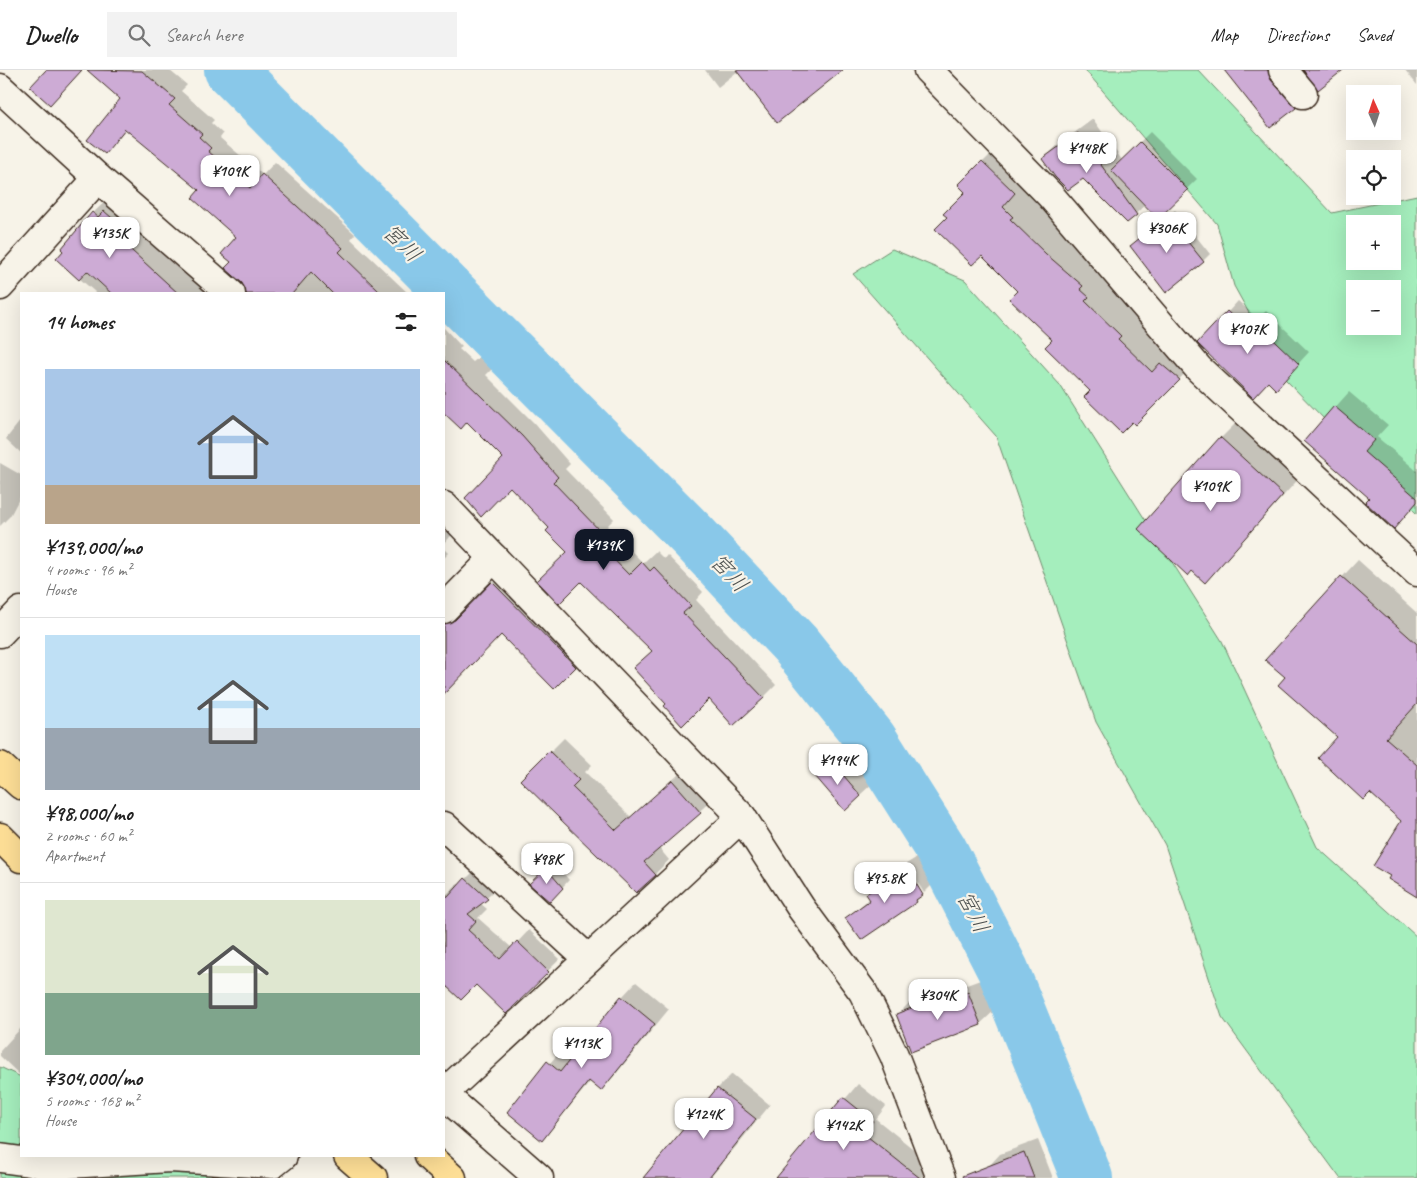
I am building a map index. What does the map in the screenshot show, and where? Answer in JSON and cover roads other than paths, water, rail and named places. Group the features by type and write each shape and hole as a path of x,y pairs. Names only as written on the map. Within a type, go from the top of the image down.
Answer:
{"highway":[{"path":"0,766 20,784"},
{"path":"0,837 20,857"},
{"path":"349,1157 373,1178"},
{"path":"429,1157 452,1178"}],"street":[{"path":"928,70 1050,195 1199,369 1417,572"},
{"path":"1283,70 1303,94"},
{"path":"0,88 98,178 229,292"},
{"path":"0,286 98,178"},
{"path":"445,507 742,817 801,908 864,992 894,1055 941,1178"},
{"path":"445,608 494,558"},
{"path":"0,633 20,612"},
{"path":"445,1093 742,817"},
{"path":"445,827 588,959"},
{"path":"445,1095 539,1178"},
{"path":"0,1158 51,1165 170,1158 273,1164 282,1157"}],"waterway":[{"name":"宮川","path":"230,70 692,535 795,644 871,739 942,851 1003,970 1087,1178"}]}
